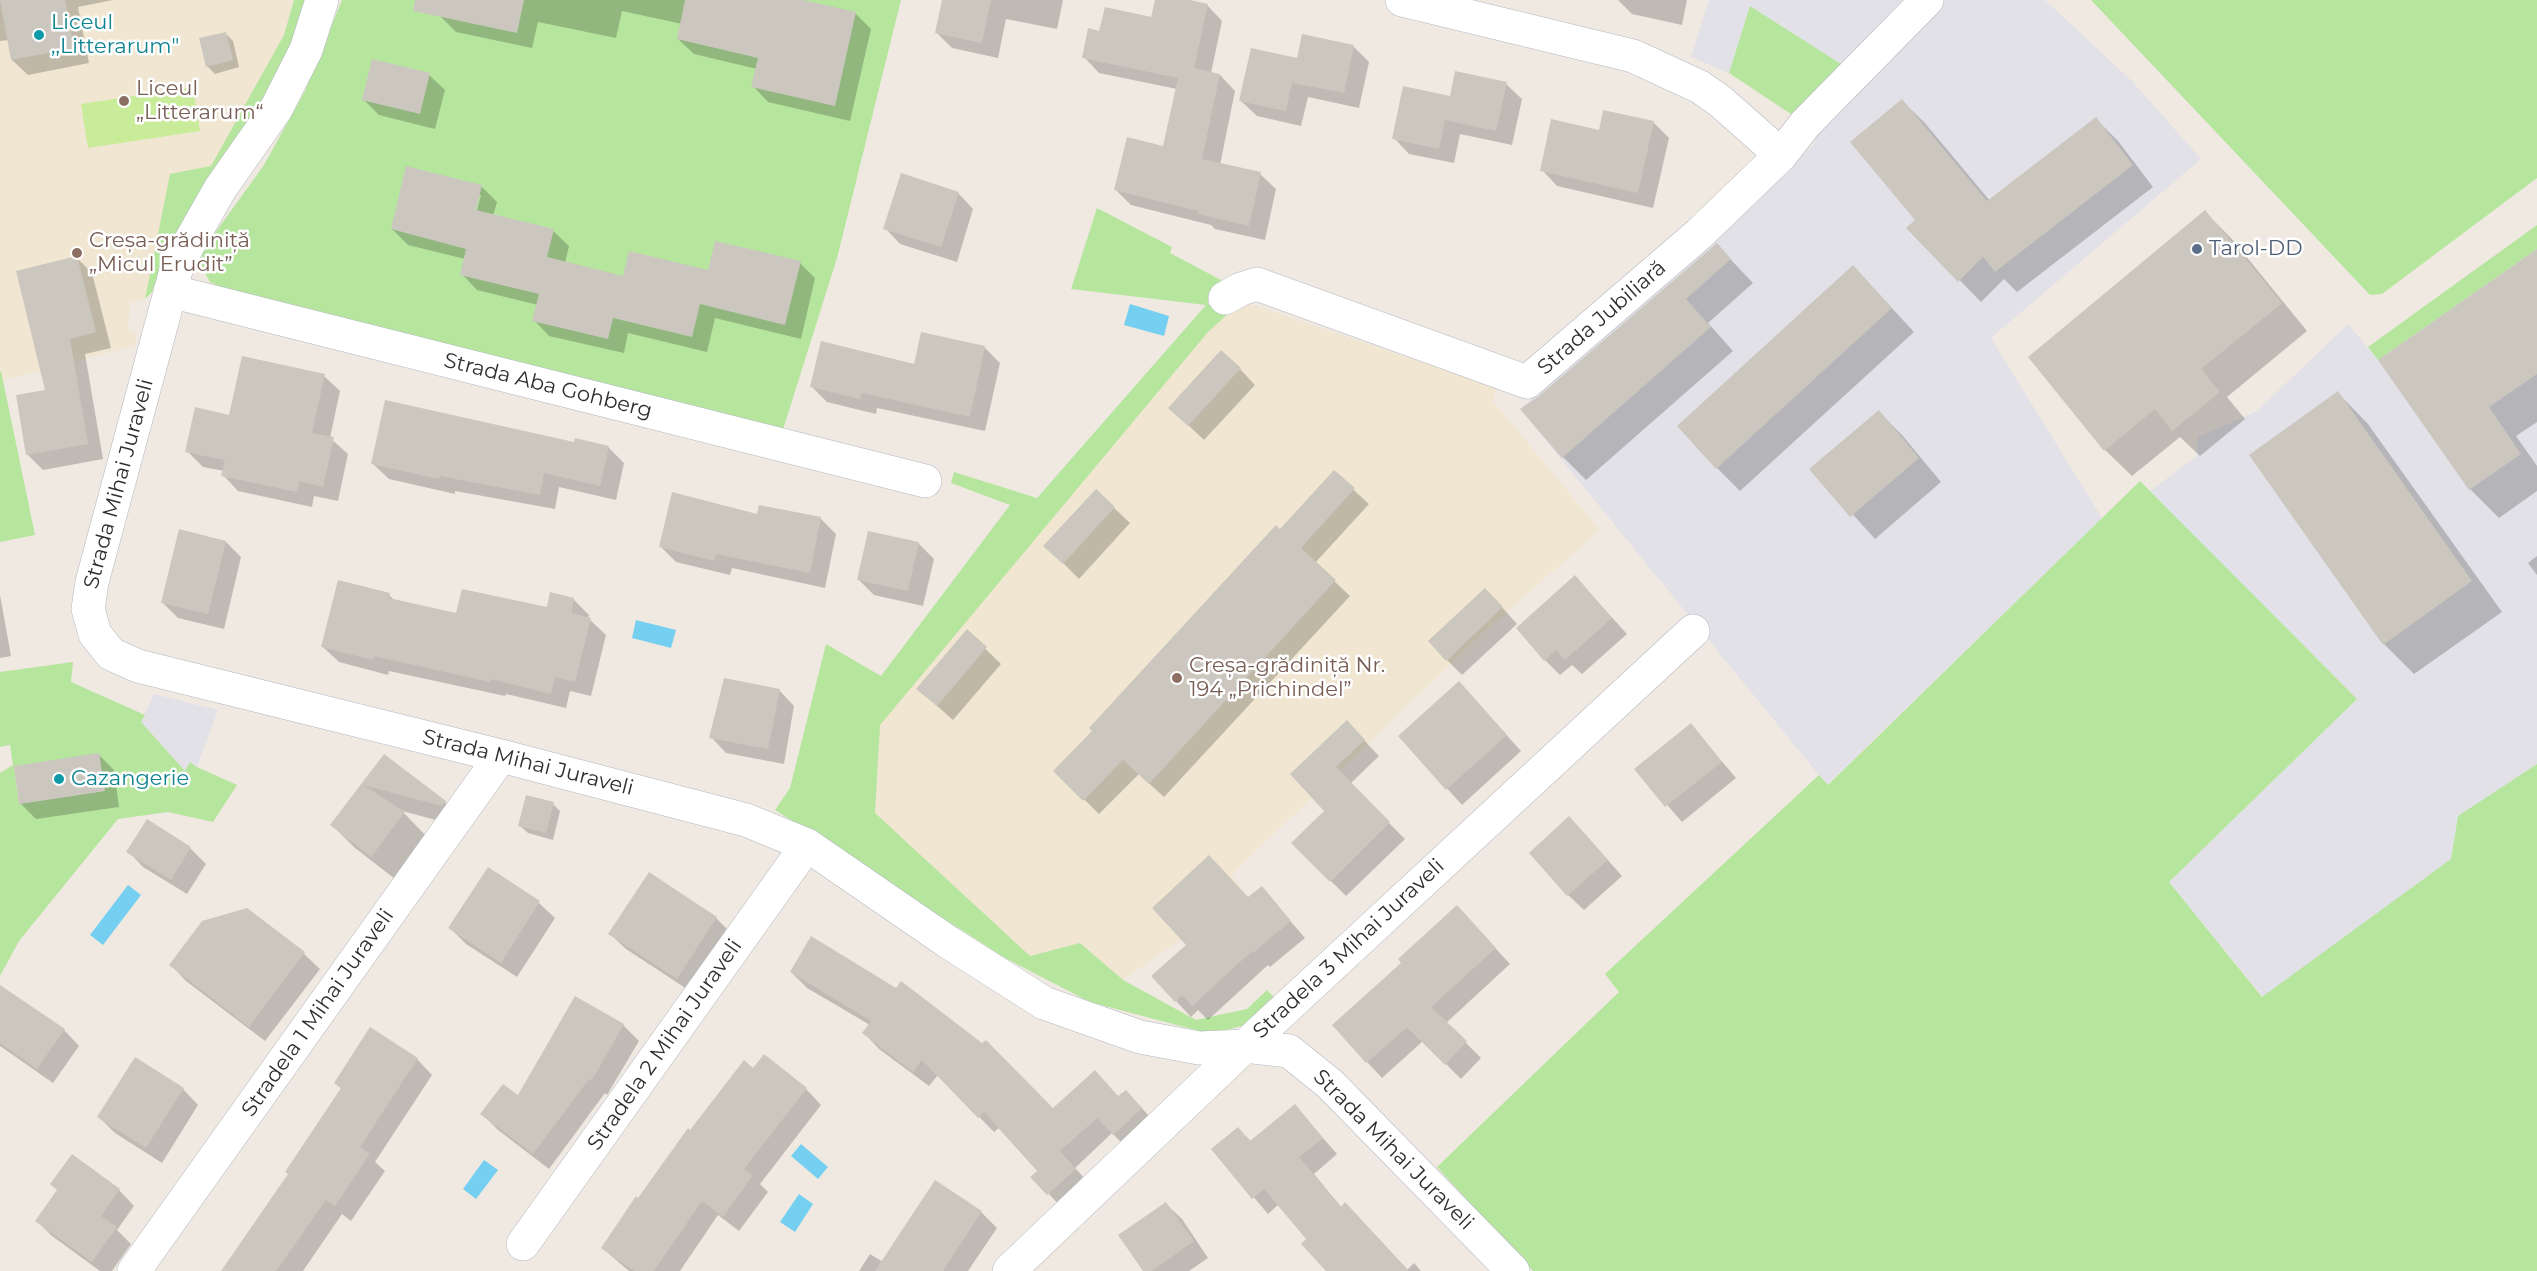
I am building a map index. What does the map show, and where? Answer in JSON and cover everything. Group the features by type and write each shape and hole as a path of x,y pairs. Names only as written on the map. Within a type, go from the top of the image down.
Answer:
{"street":[{"name":"Strada Mihai Juraveli","path":"322,0 306,50 276,109 220,189 178,263 92,582 88,609 95,634 111,654 138,666 501,756 746,820 807,845 948,942 1044,1003 1140,1037 1199,1048 1245,1046 1289,1051 1330,1084 1513,1271"},
{"path":"1402,0 1633,56 1700,87 1720,101 1780,155"},
{"name":"Strada Jubiliară","path":"1225,298 1241,289 1257,284 1527,382 1699,234 1780,155 1805,124 1926,0"},
{"name":"Strada Aba Gohberg","path":"170,291 925,481"},
{"name":"Stradela 3 Mihai Juraveli","path":"1010,1271 1245,1046 1693,631"},
{"name":"Stradela 1 Mihai Juraveli","path":"134,1271 501,756"},
{"name":"Stradela 2 Mihai Juraveli","path":"523,1244 807,845"}],"shaded area":[{"name":"Liceul „Litterarum“","path":"0,0 294,0 284,35 211,167 170,174 145,299 130,303 128,329 137,333 135,346 3,380 0,365"},
{"path":"1709,0 1910,0 1844,66 1750,6 1729,73 1691,57"},
{"path":"1945,0 2045,0 2132,81 2201,159 1991,338 2102,518 1827,785 1520,409 1714,240 1813,145 1826,117"},
{"path":"2537,249 2537,764 2458,816 2451,859 2263,997 2169,882 2357,699 2150,491 2197,456 2198,437 2257,411 2348,324 2378,360"},
{"name":"Creșa-grădiniță Nr. 194 „Prichindel”","path":"1242,301 1497,388 1493,401 1600,530 1484,632 1231,875 1241,886 1191,932 1123,980 1080,943 1030,956 875,813 879,725 1208,332"},
{"path":"154,694 218,710 197,767 186,772 141,722"}],"green space":[{"path":"294,0 307,0 296,43 218,173 171,242 152,292 145,299 170,174 211,166 284,35"},
{"path":"342,0 901,0 837,258 781,436 231,292 210,282 202,268 202,251 264,165 305,91"},
{"path":"2091,0 2537,0 2537,178 2382,294 2370,295"},
{"path":"1750,6 1844,66 1797,118 1729,73"},
{"path":"193,87 200,131 88,148 81,104"},
{"path":"1097,208 1172,247 1170,253 1221,280 1207,304 1229,313 1208,332 880,725 875,813 1030,956 1080,943 1123,980 1196,1020 1247,1009 1267,990 1277,1000 1253,1023 1211,1034 1090,1002 1005,958 775,810 790,788 826,644 881,676 1010,505 951,483 954,472 1037,498 1206,305 1071,289"},
{"path":"2537,225 2537,249 2378,360 2368,347"},
{"path":"0,372 35,535 0,542"},
{"path":"2140,481 2357,699 2169,882 2262,997 2451,859 2458,816 2537,764 2537,1271 1533,1271 1437,1167 1619,992 1605,974 1819,775 1828,785"},
{"path":"73,662 71,682 145,715 141,722 185,771 190,762 237,785 213,822 168,812 118,819 19,941 0,976 0,773 13,765 10,745 0,747 0,672","holes":["99,754 104,791 19,804 14,766"]}],"water":[{"path":"1130,304 1169,316 1164,336 1124,325"},
{"path":"636,620 676,630 671,648 632,638"},
{"path":"128,885 141,895 103,945 90,935"},
{"path":"801,1144 828,1167 818,1179 791,1156"},
{"path":"484,1160 498,1170 476,1199 463,1189"},
{"path":"799,1194 813,1204 795,1232 780,1222"}],"building":[{"name":"Liceul ,,Litterarum\"","path":"0,0 65,0 74,48 11,60"},
{"path":"415,0 524,0 517,33 413,11"},
{"path":"685,0 803,0 856,12 835,106 751,87 758,58 677,39"},
{"path":"942,0 991,0 982,43 935,33"},
{"path":"1155,0 1190,0 1208,4 1194,68 1220,74 1202,159 1261,172 1249,226 1114,190 1127,137 1163,146 1178,78 1082,58 1088,28 1099,31 1105,7 1151,17"},
{"path":"226,32 233,60 206,67 199,38"},
{"path":"1302,34 1354,45 1344,93 1292,83 1286,111 1239,101 1251,48 1297,58"},
{"path":"372,59 430,73 420,114 362,100"},
{"path":"1455,71 1507,82 1496,131 1445,120 1439,149 1392,139 1403,86 1450,96"},
{"path":"1902,99 1987,201 2096,117 2133,165 1995,272 1983,257 1958,282 1906,228 1915,220 1850,142"},
{"path":"1603,110 1654,121 1638,193 1540,171 1551,119 1599,130"},
{"path":"406,166 482,185 476,210 554,229 547,257 623,276 629,251 708,270 715,241 801,261 785,325 700,304 692,337 613,318 608,339 532,321 539,294 460,275 466,249 391,229"},
{"path":"901,173 959,192 941,247 883,229"},
{"path":"2205,210 2282,303 2201,369 2220,392 2172,431 2155,409 2104,451 2028,357"},
{"path":"1717,243 1731,259 1686,299 1711,327 1562,458 1520,409 1539,396"},
{"path":"2537,249 2537,374 2489,407 2521,454 2469,490 2378,360"},
{"path":"77,256 96,332 70,339 88,444 26,455 16,395 45,390 16,271"},
{"path":"1853,265 1892,308 1716,469 1677,426"},
{"path":"921,332 985,346 970,417 862,393 860,399 810,387 821,341 914,364"},
{"path":"1221,350 1241,368 1188,426 1168,408"},
{"path":"242,356 325,374 312,433 334,437 323,487 299,481 297,492 221,476 225,460 185,452 195,407 229,415"},
{"path":"2338,391 2472,581 2383,645 2249,455"},
{"path":"385,400 574,442 575,438 609,446 600,486 544,473 540,495 440,476 439,479 371,464"},
{"path":"1879,410 1919,458 1850,517 1809,469"},
{"path":"1334,470 1355,488 1301,548 1336,580 1149,784 1123,760 1083,801 1053,771 1092,731 1089,728 1276,525 1280,529"},
{"path":"1096,489 1115,507 1063,564 1043,546"},
{"path":"672,492 757,514 759,505 821,517 810,573 716,554 714,561 659,547"},
{"path":"179,529 226,541 208,614 161,603"},
{"path":"868,531 919,542 908,591 857,580"},
{"path":"1575,575 1612,618 1565,660 1556,650 1544,661 1516,628"},
{"path":"338,580 390,593 389,598 456,613 462,589 547,607 550,592 574,598 571,613 591,618 575,682 555,677 551,694 491,679 490,682 374,656 373,660 321,647"},
{"path":"1485,588 1503,607 1446,661 1428,641"},
{"path":"967,629 987,647 937,706 916,689"},
{"path":"724,678 780,689 768,749 709,738"},
{"path":"1459,681 1507,735 1446,790 1398,736"},
{"path":"1347,720 1365,740 1336,767 1390,822 1330,882 1291,843 1324,811 1290,774"},
{"path":"1691,723 1722,762 1665,807 1634,769"},
{"name":"Cazangerie","path":"99,753 105,791 19,804 14,766"},
{"path":"384,754 446,801 442,806 363,785 405,812 371,857 330,825"},
{"path":"526,795 554,802 546,833 518,826"},
{"path":"1569,816 1608,860 1567,896 1529,853"},
{"path":"147,819 191,847 171,880 126,852"},
{"path":"1209,855 1248,897 1262,886 1291,921 1253,953 1252,951 1192,1006 1182,995 1175,1002 1151,976 1186,945 1152,908"},
{"path":"488,867 540,901 501,963 448,928"},
{"path":"649,872 717,917 677,979 608,934"},
{"path":"1457,905 1496,948 1431,1007 1467,1041 1445,1065 1407,1027 1366,1063 1332,1025 1401,963 1398,959"},
{"path":"247,908 305,952 249,1027 169,965 202,921"},
{"path":"811,936 896,988 901,981 982,1043 986,1040 1053,1108 1095,1070 1118,1096 1126,1090 1142,1108 1113,1135 1097,1118 1060,1151 1076,1169 1047,1195 1030,1177 1037,1171 984,1112 978,1118 922,1060 913,1072 862,1033 871,1021 790,972"},
{"path":"0,985 65,1029 37,1069 0,1043"},
{"path":"575,996 624,1024 592,1080 589,1079 533,1154 480,1114 503,1084 518,1095"},
{"path":"370,1027 418,1058 360,1147 370,1154 335,1206 326,1200 276,1271 221,1271 288,1174 285,1172 341,1088 334,1083"},
{"path":"764,1054 807,1088 744,1169 753,1175 723,1217 702,1201 654,1271 634,1271 601,1248 636,1196 638,1198 688,1128 690,1130 744,1060 753,1068"},
{"path":"135,1057 184,1088 146,1148 97,1117"},
{"path":"1295,1104 1323,1138 1299,1157 1341,1207 1345,1202 1409,1271 1326,1271 1301,1244 1306,1239 1264,1189 1252,1199 1211,1149 1238,1127 1250,1141"},
{"path":"72,1154 120,1189 101,1216 117,1227 92,1262 35,1221 57,1190 50,1184"},
{"path":"935,1180 982,1211 943,1271 875,1271"},
{"path":"1166,1202 1194,1241 1152,1271 1143,1271 1118,1235"}],"place":[{"name":"Liceul ,,Litterarum\"","path":"39,35"},
{"name":"Liceul „Litterarum“","path":"124,101"},
{"name":"Tarol-DD","path":"2197,249"},
{"name":"Creșa-grădiniță „Micul Erudit”","path":"77,253"},
{"name":"Creșa-grădiniță Nr. 194 „Prichindel”","path":"1177,678"},
{"name":"Cazangerie","path":"59,779"}]}
